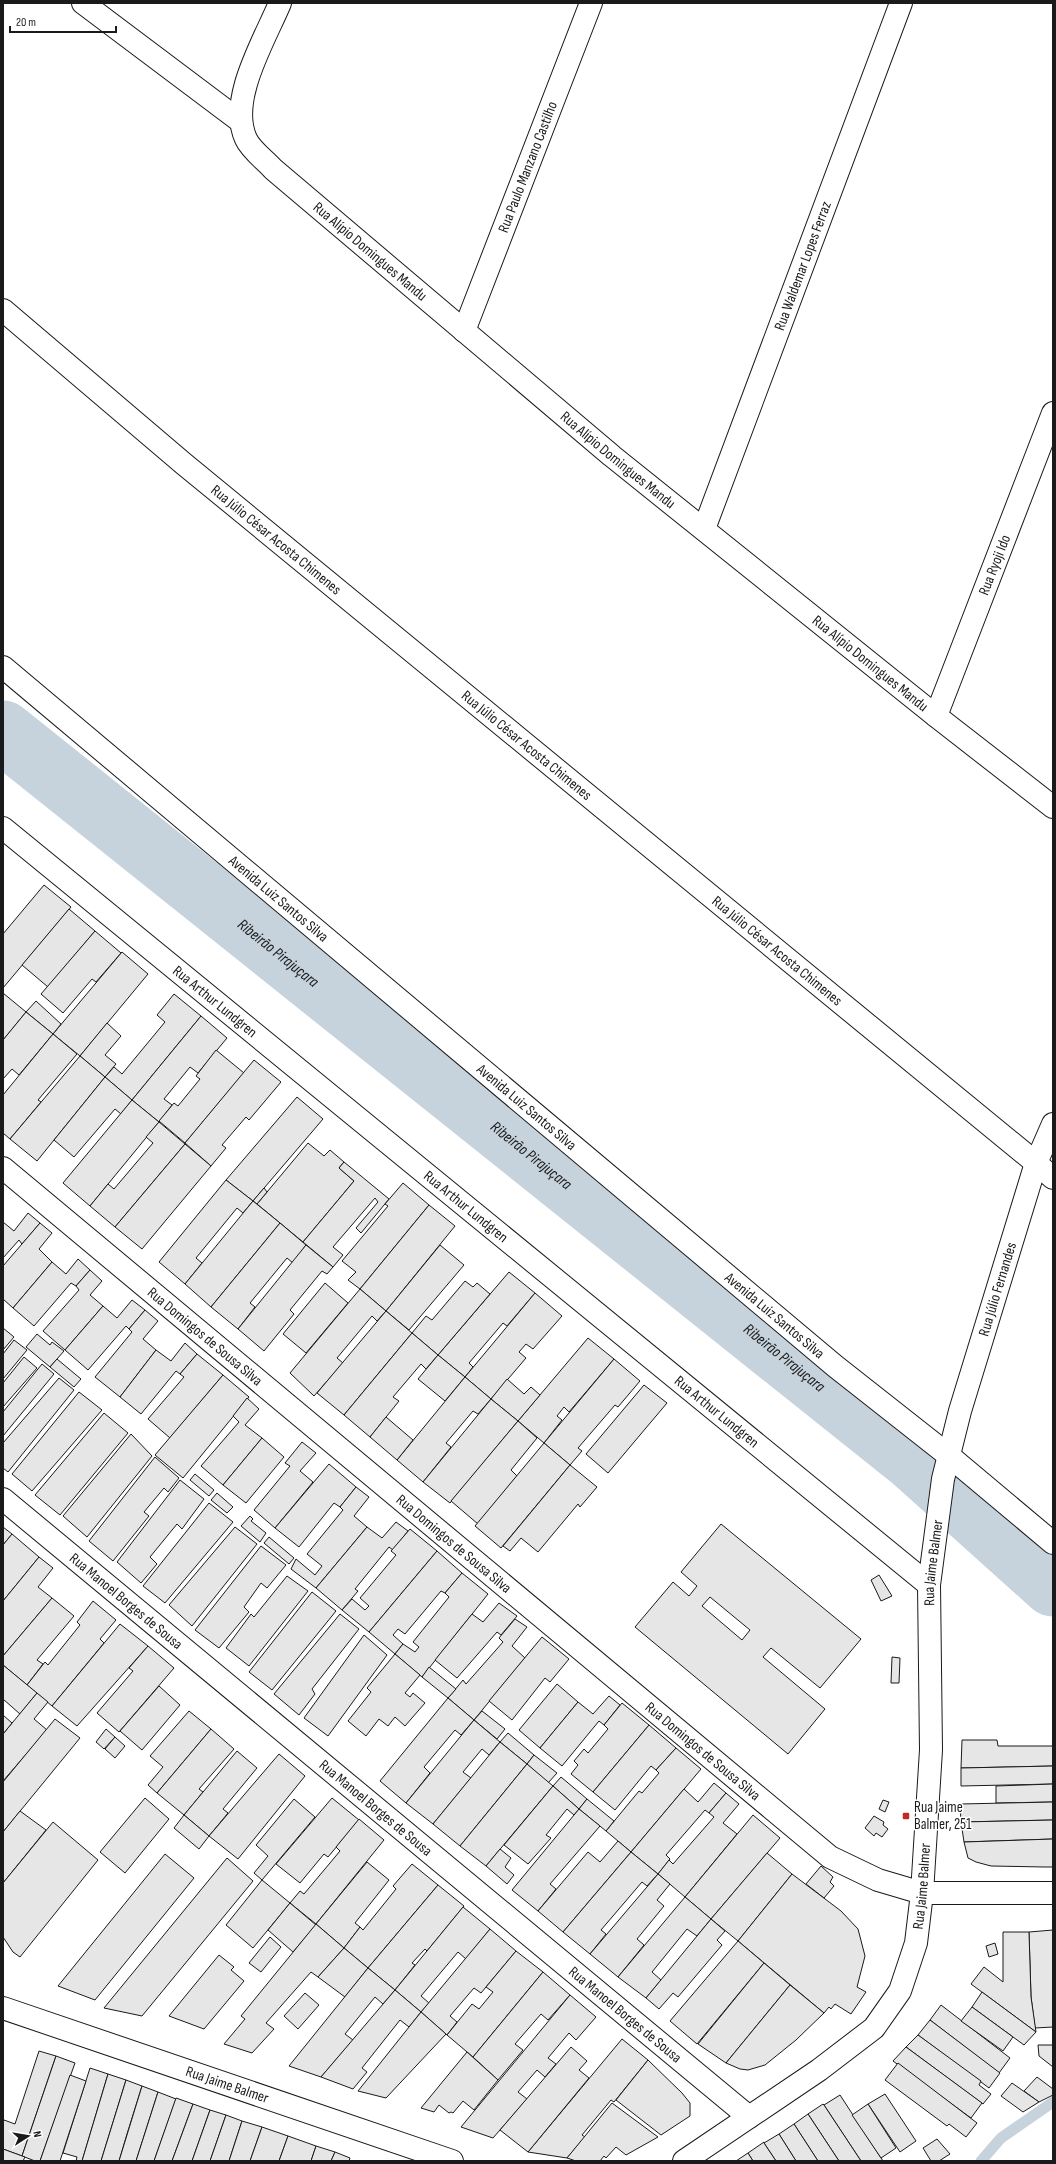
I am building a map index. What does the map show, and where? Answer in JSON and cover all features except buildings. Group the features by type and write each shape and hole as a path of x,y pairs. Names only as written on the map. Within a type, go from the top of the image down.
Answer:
{"street":[{"path":"83,3 240,122"},
{"name":"Rua Alípio Domingues Mandu","path":"280,3 248,78 241,102 240,122 247,141 273,169 612,456 936,716 1053,806"},
{"name":"Rua Paulo Manzano Castilho","path":"464,331 591,3"},
{"name":"Rua Waldemar Lopes Ferraz","path":"704,529 901,3"},
{"name":"Rua Júlio César Acosta Chimenes","path":"3,310 184,464 1053,1178"},
{"name":"Rua Ryoji Ido","path":"936,716 1053,413"},
{"name":"Avenida Luiz Santos Silva","path":"3,667 835,1366 948,1455 1053,1543"},
{"name":"Rua Arthur Lundgren","path":"3,828 929,1585"},
{"name":"Rua Júlio Fernandes","path":"948,1455 1036,1163 1050,1135"},
{"name":"Rua Domingos de Sousa Silva","path":"3,1168 830,1857 878,1880 922,1893 1053,1893"},
{"name":"Rua Jaime Balmer","path":"684,2161 819,2070 874,2028 900,1991 916,1943 922,1893 931,1750 929,1585 943,1479 948,1455"},
{"name":"Rua Manoel Borges de Sousa","path":"3,1499 749,2117"},
{"name":"Rua Jaime Balmer","path":"3,2008 452,2161"}],"waterway":[{"name":"Ribeirão Pirajuçara","path":"3,732 915,1461 1053,1585"},
{"path":"981,2161 1001,2138 1053,2102"}],"place":[{"name":"Rua Jaime Balmer, 251","path":"906,1816"}]}
